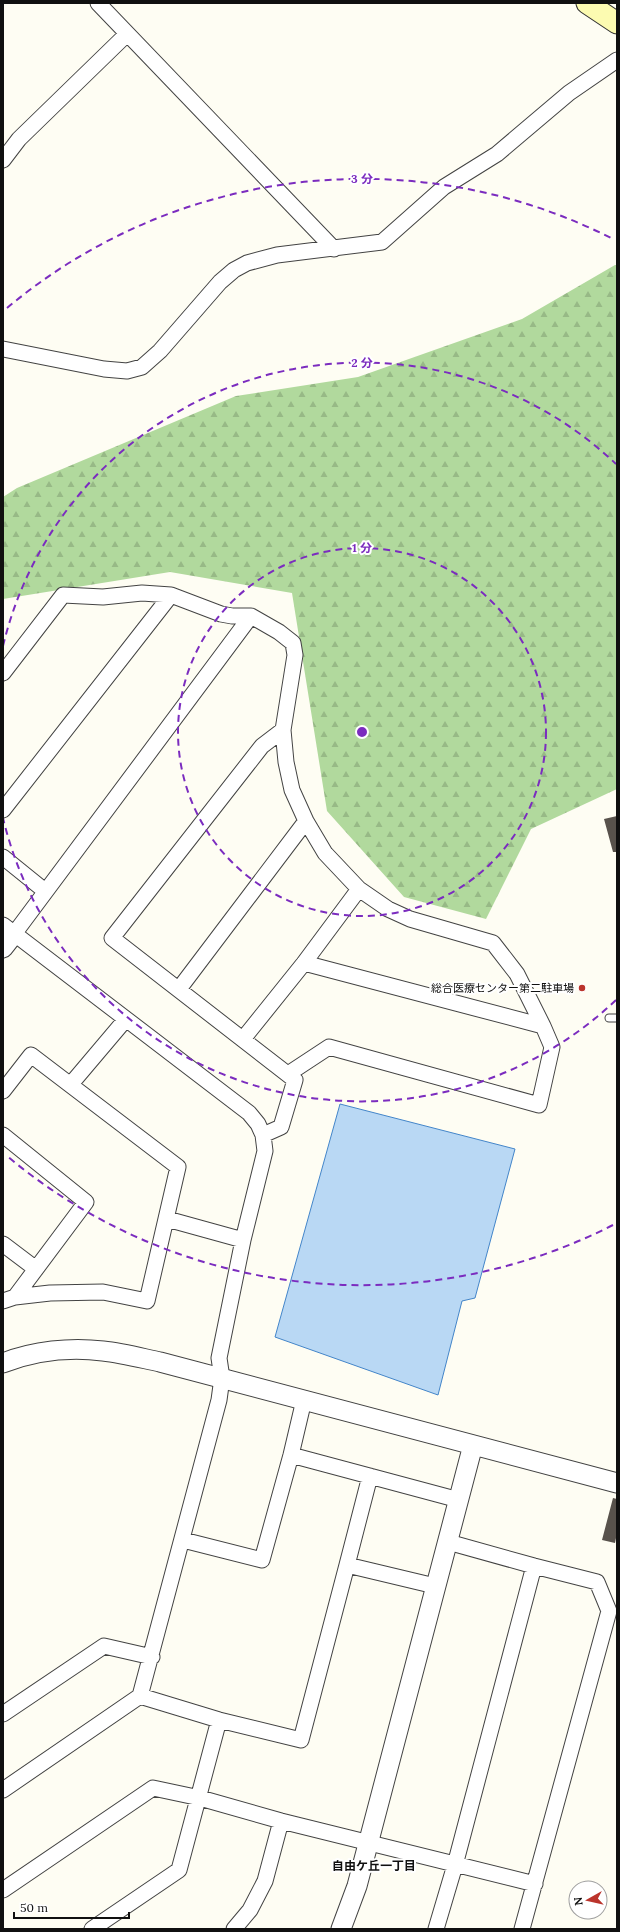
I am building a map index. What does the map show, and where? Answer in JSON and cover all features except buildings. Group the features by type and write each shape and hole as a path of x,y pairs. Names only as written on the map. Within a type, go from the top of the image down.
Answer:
{"main road":[{"path":"587,3 617,23"}],"street":[{"path":"98,3 334,249"},
{"path":"3,160 18,139 127,34"},
{"path":"3,349 104,369 127,371 142,367 160,351 220,282 234,270 247,263 277,255 382,242 444,187 497,154 569,92 617,60"},
{"path":"3,673 63,595 102,597 142,593 171,595 221,614 232,616 251,616 279,632 293,643 295,655 283,730 286,762 292,790 306,821 325,852 359,889 388,909 410,920 494,942 517,974 552,1047 540,1105 329,1047 288,1074"},
{"path":"3,810 171,595"},
{"path":"3,1790 140,1696 152,1657 219,1400 222,1378 219,1358 243,1240 265,1151 263,1135 258,1124 249,1113 126,1019 7,936 45,891 251,616"},
{"path":"263,1135 281,1127 295,1080 112,938 262,746 283,730"},
{"path":"178,989 306,821"},
{"path":"3,857 45,891"},
{"path":"242,1039 304,963 359,889"},
{"path":"304,963 543,1026"},
{"path":"71,1084 126,1019"},
{"path":"3,1091 31,1055 178,1167 167,1220 147,1301 103,1292 50,1293 9,1299"},
{"path":"3,1135 86,1202 36,1269 9,1299"},
{"path":"167,1220 243,1240"},
{"path":"3,1244 36,1269"},
{"path":"3,1363 40,1353 70,1350 103,1351 160,1362 617,1483"},
{"path":"183,1540 262,1560 291,1455 304,1400"},
{"path":"342,1929 357,1886 369,1842 473,1445"},
{"path":"291,1455 459,1500"},
{"path":"140,1696 220,1720 301,1740 370,1476"},
{"path":"448,1542 597,1582 608,1611 522,1929"},
{"path":"347,1565 435,1586"},
{"path":"436,1929 455,1865 534,1566"},
{"path":"3,1714 104,1646 152,1657"},
{"path":"92,1929 179,1870 200,1798 220,1720"},
{"path":"3,1890 153,1788 200,1798 281,1821 535,1884"},
{"path":"234,1929 250,1910 265,1881 281,1821"}],"lane":[{"path":"609,1018 617,1018"}],"green space":[{"path":"617,265 617,789 531,829 486,919 404,897 327,811 292,593 170,572 3,599 3,497 17,488 236,396 358,377 522,319"}],"water":[{"path":"340,1104 515,1149 475,1298 462,1301 438,1395 275,1337"}],"place":[{"name":"総合医療センター第二駐車場","path":"582,988"}],"district":[{"name":"自由ケ丘一丁目","path":"374,1866"}]}
